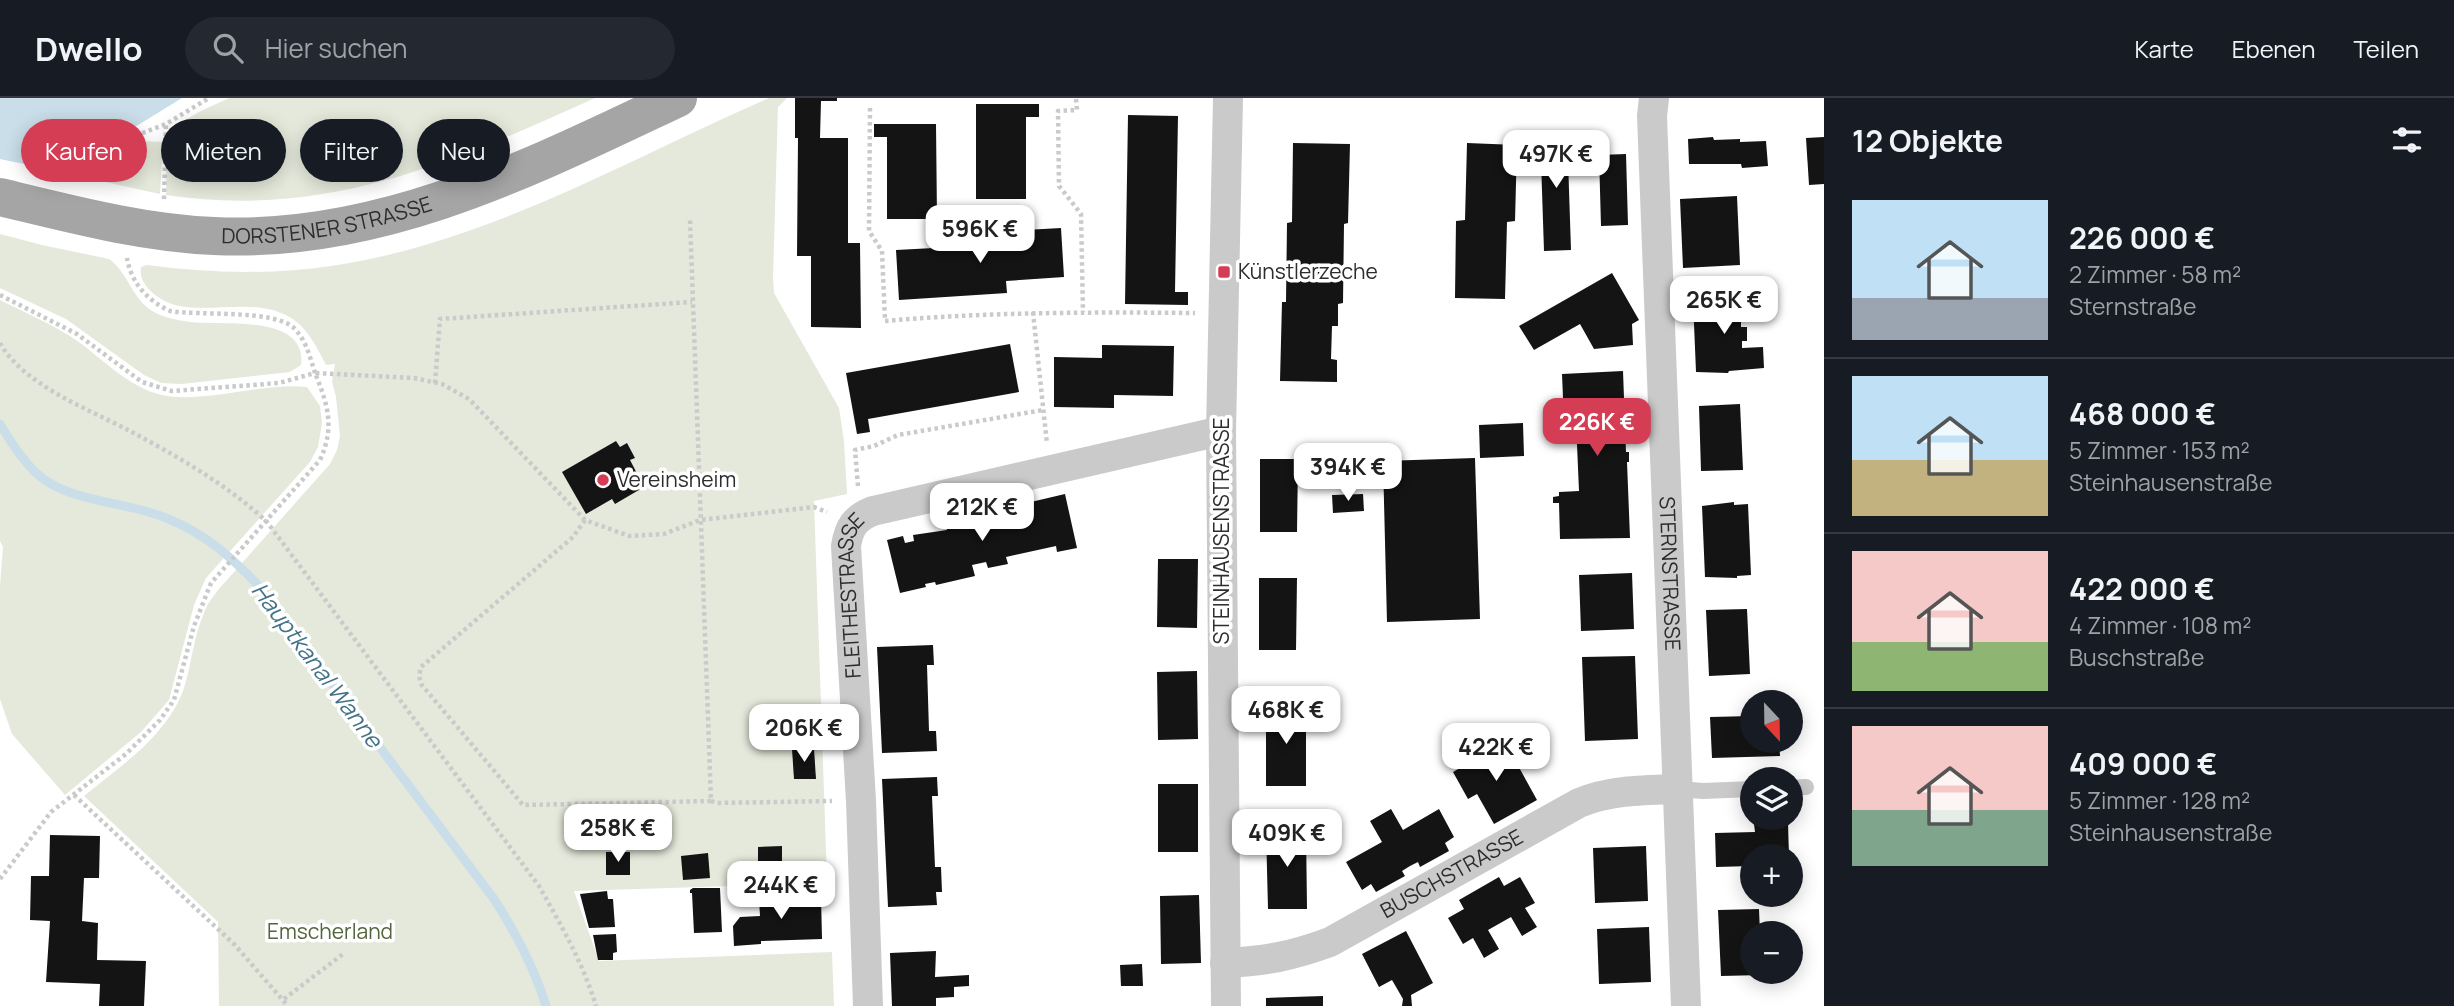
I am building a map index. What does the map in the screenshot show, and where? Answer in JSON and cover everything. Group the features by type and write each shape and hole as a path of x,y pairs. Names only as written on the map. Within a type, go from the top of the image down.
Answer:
{"main road":[{"name":"DORSTENER STRASSE","path":"14,201 126,225 214,236 266,236 318,231 383,219 443,201 553,157 678,98"}],"street":[{"name":"STEINHAUSENSTRASSE","path":"1226,1006 1221,431 1228,98"},
{"name":"STERNSTRASSE","path":"1654,98 1652,116 1686,1006"},
{"name":"FLEITHESTRASSE","path":"868,1006 861,801 846,546 848,533 857,519 873,511 1221,431"},
{"name":"BUSCHSTRASSE","path":"1225,962 1261,961 1295,955 1330,942 1594,796 1678,789"}],"lane":[{"path":"1678,789 1740,789"}],"path":[{"path":"174,119 209,98"},
{"path":"1076,99 1077,110 1058,111 1059,186 1081,214 1083,312"},
{"path":"870,108 869,231 883,251 885,321 1032,312 1223,313"},
{"path":"164,182 164,195"},
{"path":"690,219 711,801"},
{"path":"0,879 51,812 126,754 160,720 174,700 194,626 211,583 320,460 328,442 326,401 305,343 293,328 261,316 187,314 170,312 157,305 144,293 130,270 127,261 126,225"},
{"path":"0,295 76,334 142,382 172,391 279,383 315,373 414,378 435,383 469,399 585,520 629,536 664,534 699,520 814,507 857,519 855,450 874,446 898,435 1043,410"},
{"path":"435,383 440,319 692,302"},
{"path":"1032,312 1047,447 1064,466"},
{"path":"0,343 7,355 26,374 142,437 244,500 267,522 538,886 566,934 596,1006"},
{"path":"585,520 573,537 421,667 419,676 421,684 523,805 861,801"},
{"path":"74,794 234,944 288,1006"},
{"path":"284,999 343,954"}],"green space":[{"path":"229,98 595,98 510,135 510,119 417,119 417,171 403,175 403,119 300,119 300,182 378,182 335,192 281,199 225,200 166,195 166,182 286,182 286,119 188,119"},
{"name":"Emscherland","path":"769,98 787,98 778,107 774,293 839,408 844,441 847,494 814,501 829,883 574,891 599,961 832,952 834,1006 219,1006 218,922 84,796 141,749 165,722 183,691 197,632 210,601 330,464 340,436 332,381 335,364 326,365 303,328 281,313 256,307 192,307 172,304 152,293 143,281 141,267 147,265 239,272 285,271 389,255 446,239 555,197"},
{"path":"147,141 161,142 160,194 105,182 147,182"},
{"path":"0,234 109,259 121,271 140,300 162,316 190,322 240,324 277,330 291,337 299,348 301,365 290,372 182,384 161,383 144,375 66,319 0,288"},
{"path":"0,300 67,334 127,379 162,395 196,397 272,387 307,387 320,406 322,423 318,447 310,462 206,578 194,605 169,700 141,732 65,795 12,734 0,699 0,586 3,547 0,541"}],"water":[{"path":"0,98 182,98 147,120 21,119 21,182 46,182 0,210"}],"pier":[{"path":"0,159 21,163 21,182 52,182 0,214"}],"building":[{"path":"795,98 837,98 837,101 821,101 820,138 848,138 848,243 860,243 861,328 811,327 811,256 797,256 798,138 795,138"},
{"path":"976,104 1039,104 1039,117 1026,117 1026,199 976,199"},
{"path":"1128,115 1178,116 1175,292 1188,292 1188,305 1125,304"},
{"path":"874,124 936,124 937,219 887,219 887,137 874,137"},
{"path":"1567,130 1571,250 1544,251 1540,131"},
{"path":"1713,137 1714,140 1740,139 1740,142 1766,141 1768,166 1742,168 1741,164 1689,164 1688,139"},
{"path":"1824,137 1824,184 1809,185 1806,138"},
{"path":"1293,143 1350,144 1348,223 1344,224 1343,303 1338,304 1338,326 1332,326 1331,359 1337,360 1337,382 1280,381 1282,302 1286,302 1287,223 1292,222"},
{"path":"1467,143 1517,145 1515,221 1507,222 1505,299 1455,298 1456,221 1465,220"},
{"path":"1626,154 1628,225 1601,226 1599,155"},
{"path":"1737,196 1740,265 1683,268 1680,199"},
{"path":"1061,228 1064,277 1006,281 1007,293 899,300 896,250 990,245 990,232"},
{"path":"1612,273 1639,320 1632,324 1633,345 1594,349 1580,324 1534,350 1519,326"},
{"path":"1725,297 1753,299 1753,314 1741,315 1741,327 1747,327 1747,341 1742,341 1742,348 1763,347 1764,368 1728,373 1696,372 1693,300"},
{"path":"1010,344 1019,392 868,419 870,432 857,434 846,373"},
{"path":"1102,345 1174,346 1173,396 1114,395 1114,408 1054,407 1054,357 1102,358"},
{"path":"1623,371 1626,452 1629,452 1627,462 1630,538 1560,539 1559,503 1553,503 1553,497 1559,496 1559,492 1579,491 1576,422 1564,422 1562,374"},
{"path":"1740,404 1743,470 1701,471 1699,406"},
{"path":"1523,423 1524,456 1480,458 1479,425"},
{"name":"Vereinsheim","path":"616,441 620,447 627,443 635,458 630,460 644,487 615,504 612,499 586,514 562,472"},
{"path":"1475,458 1480,619 1387,622 1383,461"},
{"path":"1260,459 1298,459 1297,532 1260,532"},
{"path":"1065,494 1077,548 1057,552 1056,546 1006,557 1008,564 988,568 986,562 972,565 975,576 936,585 935,582 925,584 926,587 900,593 887,540 903,536 905,543 914,541 913,535 947,530 946,525 962,522 962,518"},
{"path":"1363,494 1364,511 1333,513 1332,495"},
{"path":"1734,502 1734,505 1748,504 1751,575 1737,578 1705,577 1702,506"},
{"path":"1158,559 1198,559 1197,628 1157,627"},
{"path":"1632,573 1634,629 1581,631 1579,575"},
{"path":"1259,578 1297,578 1296,650 1259,650"},
{"path":"1747,609 1750,674 1709,676 1706,610"},
{"path":"933,645 934,665 927,665 929,731 936,731 937,751 882,753 877,647"},
{"path":"1635,656 1638,739 1585,741 1582,657"},
{"path":"1197,671 1198,739 1158,740 1157,672"},
{"path":"1266,707 1306,707 1306,786 1266,786"},
{"path":"1740,716 1740,753 1780,753 1780,756 1712,758 1710,717"},
{"path":"1505,742 1537,800 1494,824 1477,794 1468,799 1453,772"},
{"path":"792,749 814,749 816,779 794,779"},
{"path":"937,777 938,796 932,796 935,867 941,867 942,892 936,892 937,905 888,907 882,779"},
{"path":"1158,784 1198,784 1198,852 1158,852"},
{"path":"1391,809 1403,830 1439,809 1454,837 1445,843 1449,851 1420,867 1418,862 1410,866 1402,871 1405,876 1376,892 1371,884 1362,890 1346,862 1382,842 1370,821"},
{"path":"1266,830 1306,830 1307,909 1268,909"},
{"path":"1788,830 1789,844 1740,844 1740,866 1716,867 1715,833"},
{"path":"50,835 100,836 99,878 84,878 82,921 98,923 97,960 146,961 144,1006 99,1006 100,984 46,982 50,921 30,920 31,876 49,876"},
{"path":"782,846 782,870 758,870 758,847"},
{"path":"1646,846 1648,901 1595,903 1593,848"},
{"path":"606,852 630,852 630,875 606,875"},
{"path":"708,853 710,878 683,880 681,856"},
{"path":"1499,877 1504,886 1520,877 1535,903 1525,908 1537,927 1522,936 1511,917 1488,930 1499,949 1484,958 1473,938 1463,944 1448,918 1464,909 1459,900"},
{"path":"693,888 720,888 722,932 694,933 690,893"},
{"path":"607,891 608,899 613,899 615,927 589,928 580,894"},
{"path":"1199,895 1201,963 1161,964 1160,896"},
{"path":"821,896 822,939 761,941 761,944 734,946 733,926 740,917 760,916 759,899"},
{"path":"1759,909 1760,921 1740,921 1740,976 1721,976 1718,910"},
{"path":"1649,927 1651,982 1599,984 1597,929"},
{"path":"1406,931 1433,983 1411,995 1412,1006 1402,1006 1403,999 1392,980 1379,987 1362,954"},
{"path":"616,934 617,952 613,953 613,960 598,960 593,935"},
{"path":"936,951 935,977 969,975 969,986 954,987 954,997 936,998 936,1006 892,1006 890,953"},
{"path":"1142,964 1143,986 1121,986 1120,965"},
{"path":"1323,996 1323,1006 1266,1006 1266,998"}],"waterway":[{"name":"Hauptkanal Wanne","path":"0,424 25,461 48,482 80,496 150,512 180,524 215,546 257,584 494,899 524,951 546,1006"}],"place":[{"name":"Künstlerzeche","path":"1224,272"},
{"name":"Vereinsheim","path":"603,480"}]}
